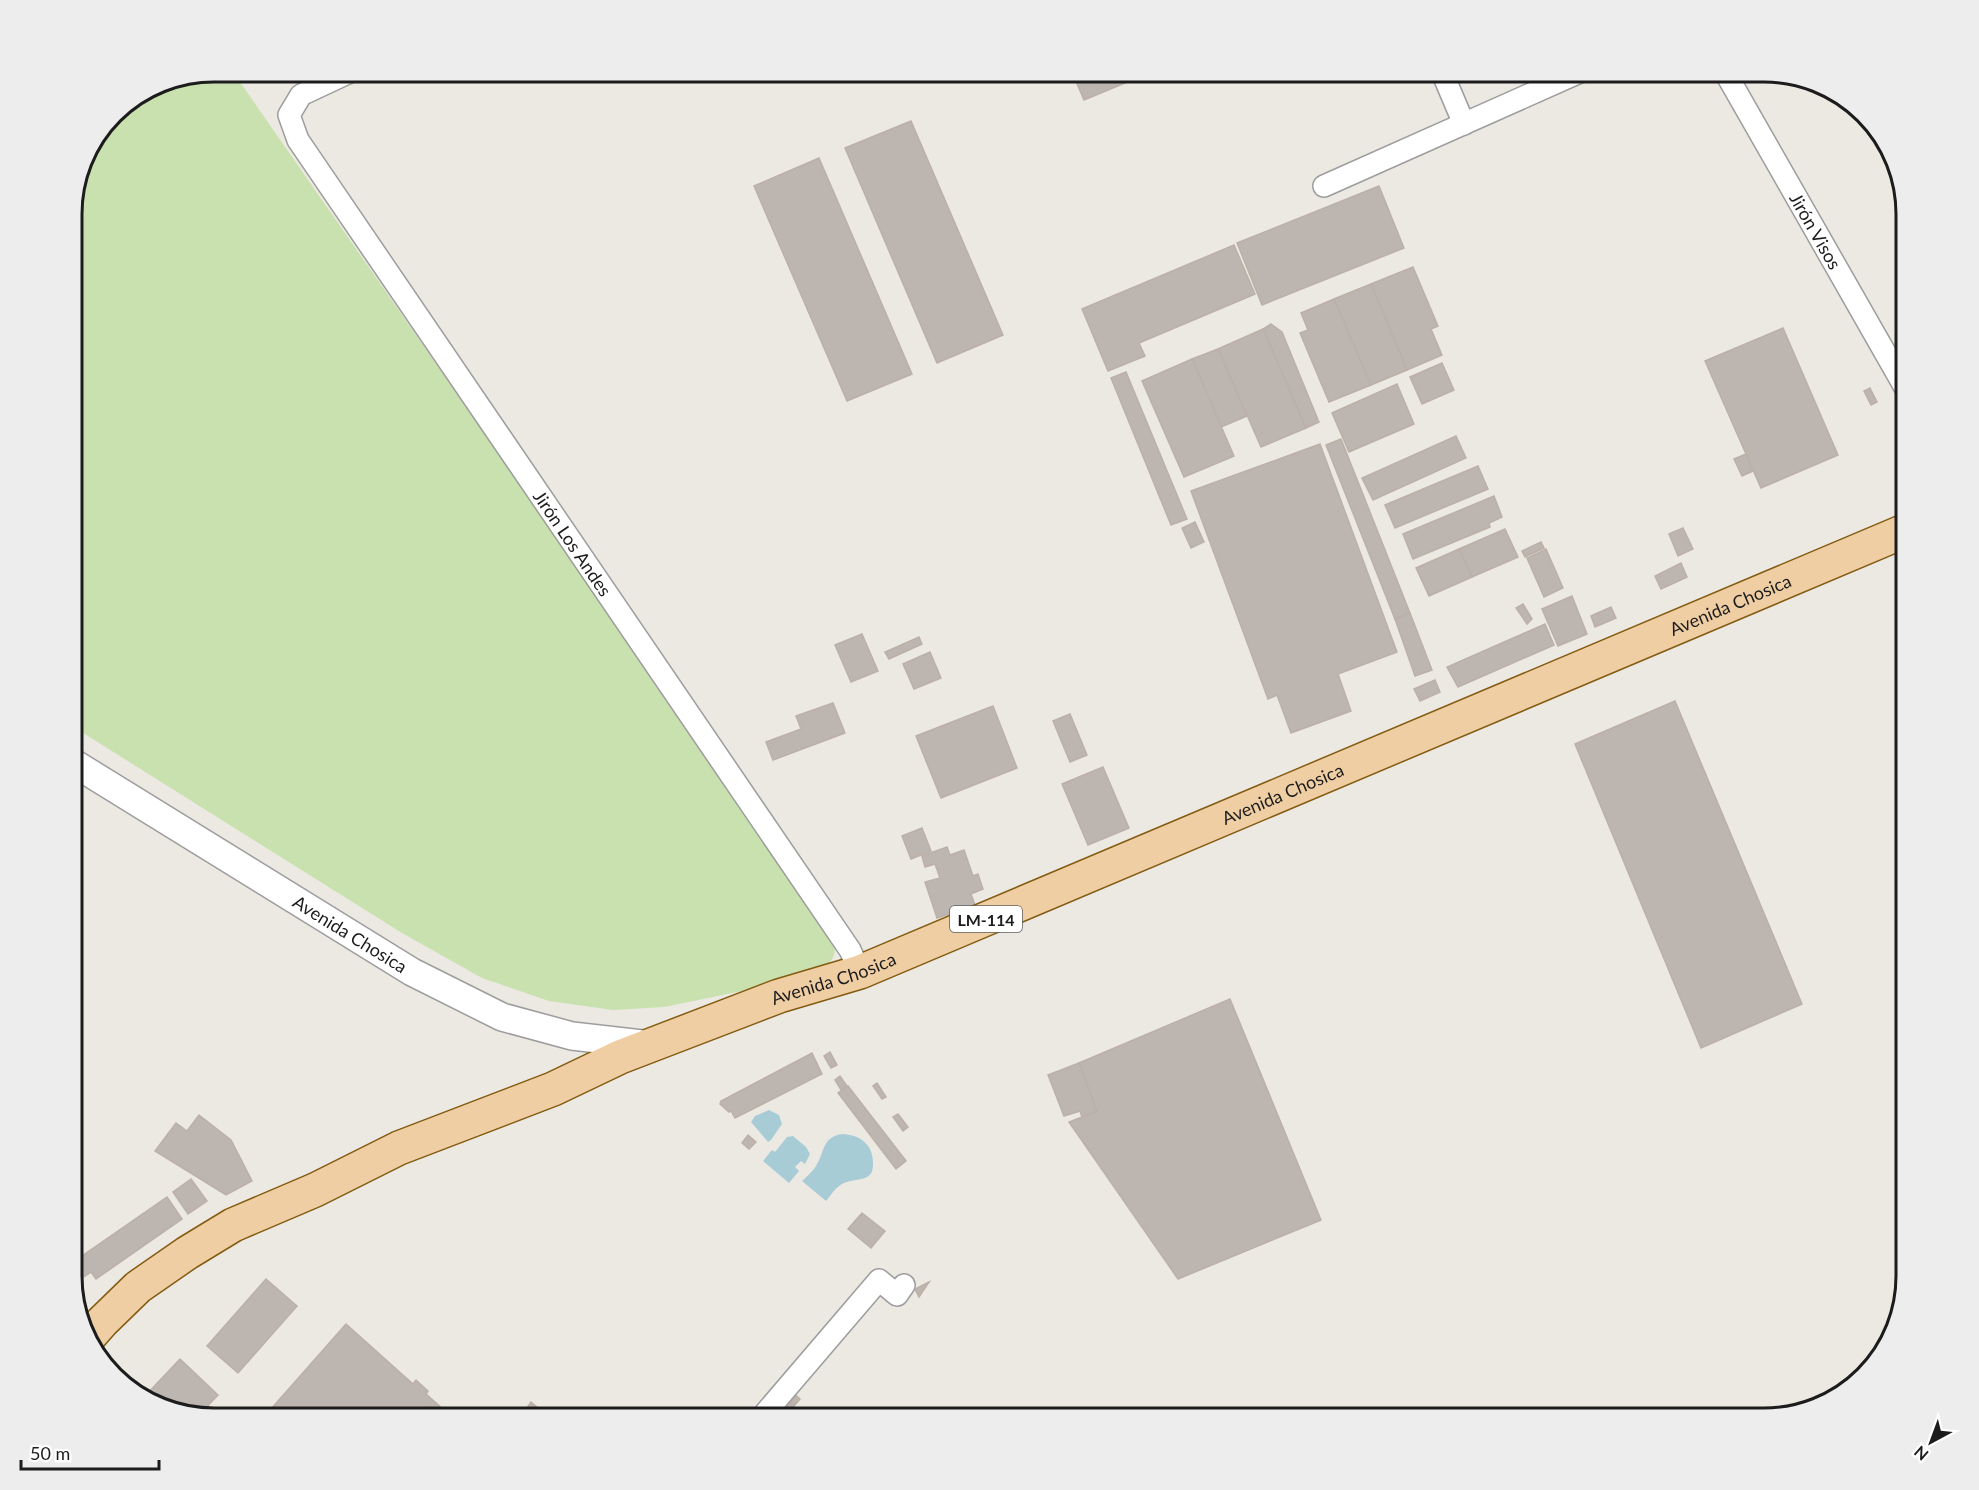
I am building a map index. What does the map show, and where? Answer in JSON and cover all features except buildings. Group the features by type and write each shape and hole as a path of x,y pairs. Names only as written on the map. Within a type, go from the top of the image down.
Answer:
{"main road":[{"name":"Avenida Chosica","path":"95,1330 138,1287 233,1225 315,1190 399,1148 553,1089 651,1045 780,996 860,972 1896,535"}],"street":[{"name":"Jirón Los Andes","path":"329,82 301,95 289,115 292,128 310,159 850,950 860,972"},
{"path":"1446,82 1464,124"},
{"path":"1324,186 1558,82"},
{"name":"Jirón Visos","path":"1731,82 1896,372"},
{"name":"Avenida Chosica","path":"83,769 412,972 502,1017 572,1036 651,1045"},
{"path":"770,1408 879,1280 897,1295 904,1285"}],"green space":[{"path":"215,82 240,82 831,932 835,951 832,960 817,971 747,990 664,1007 613,1010 549,1001 482,978 402,933 83,733 83,206 87,181 100,149 115,128 131,113 151,99 181,87"}],"water":[{"path":"769,1110 779,1115 782,1124 768,1142 751,1122 755,1116"},
{"path":"843,1134 858,1138 868,1145 872,1156 872,1170 863,1179 840,1186 826,1201 802,1181 816,1166 828,1141 836,1135"},
{"path":"793,1136 806,1147 810,1154 805,1164 801,1161 795,1167 799,1171 789,1183 763,1161 772,1150 775,1152 787,1137"}]}
